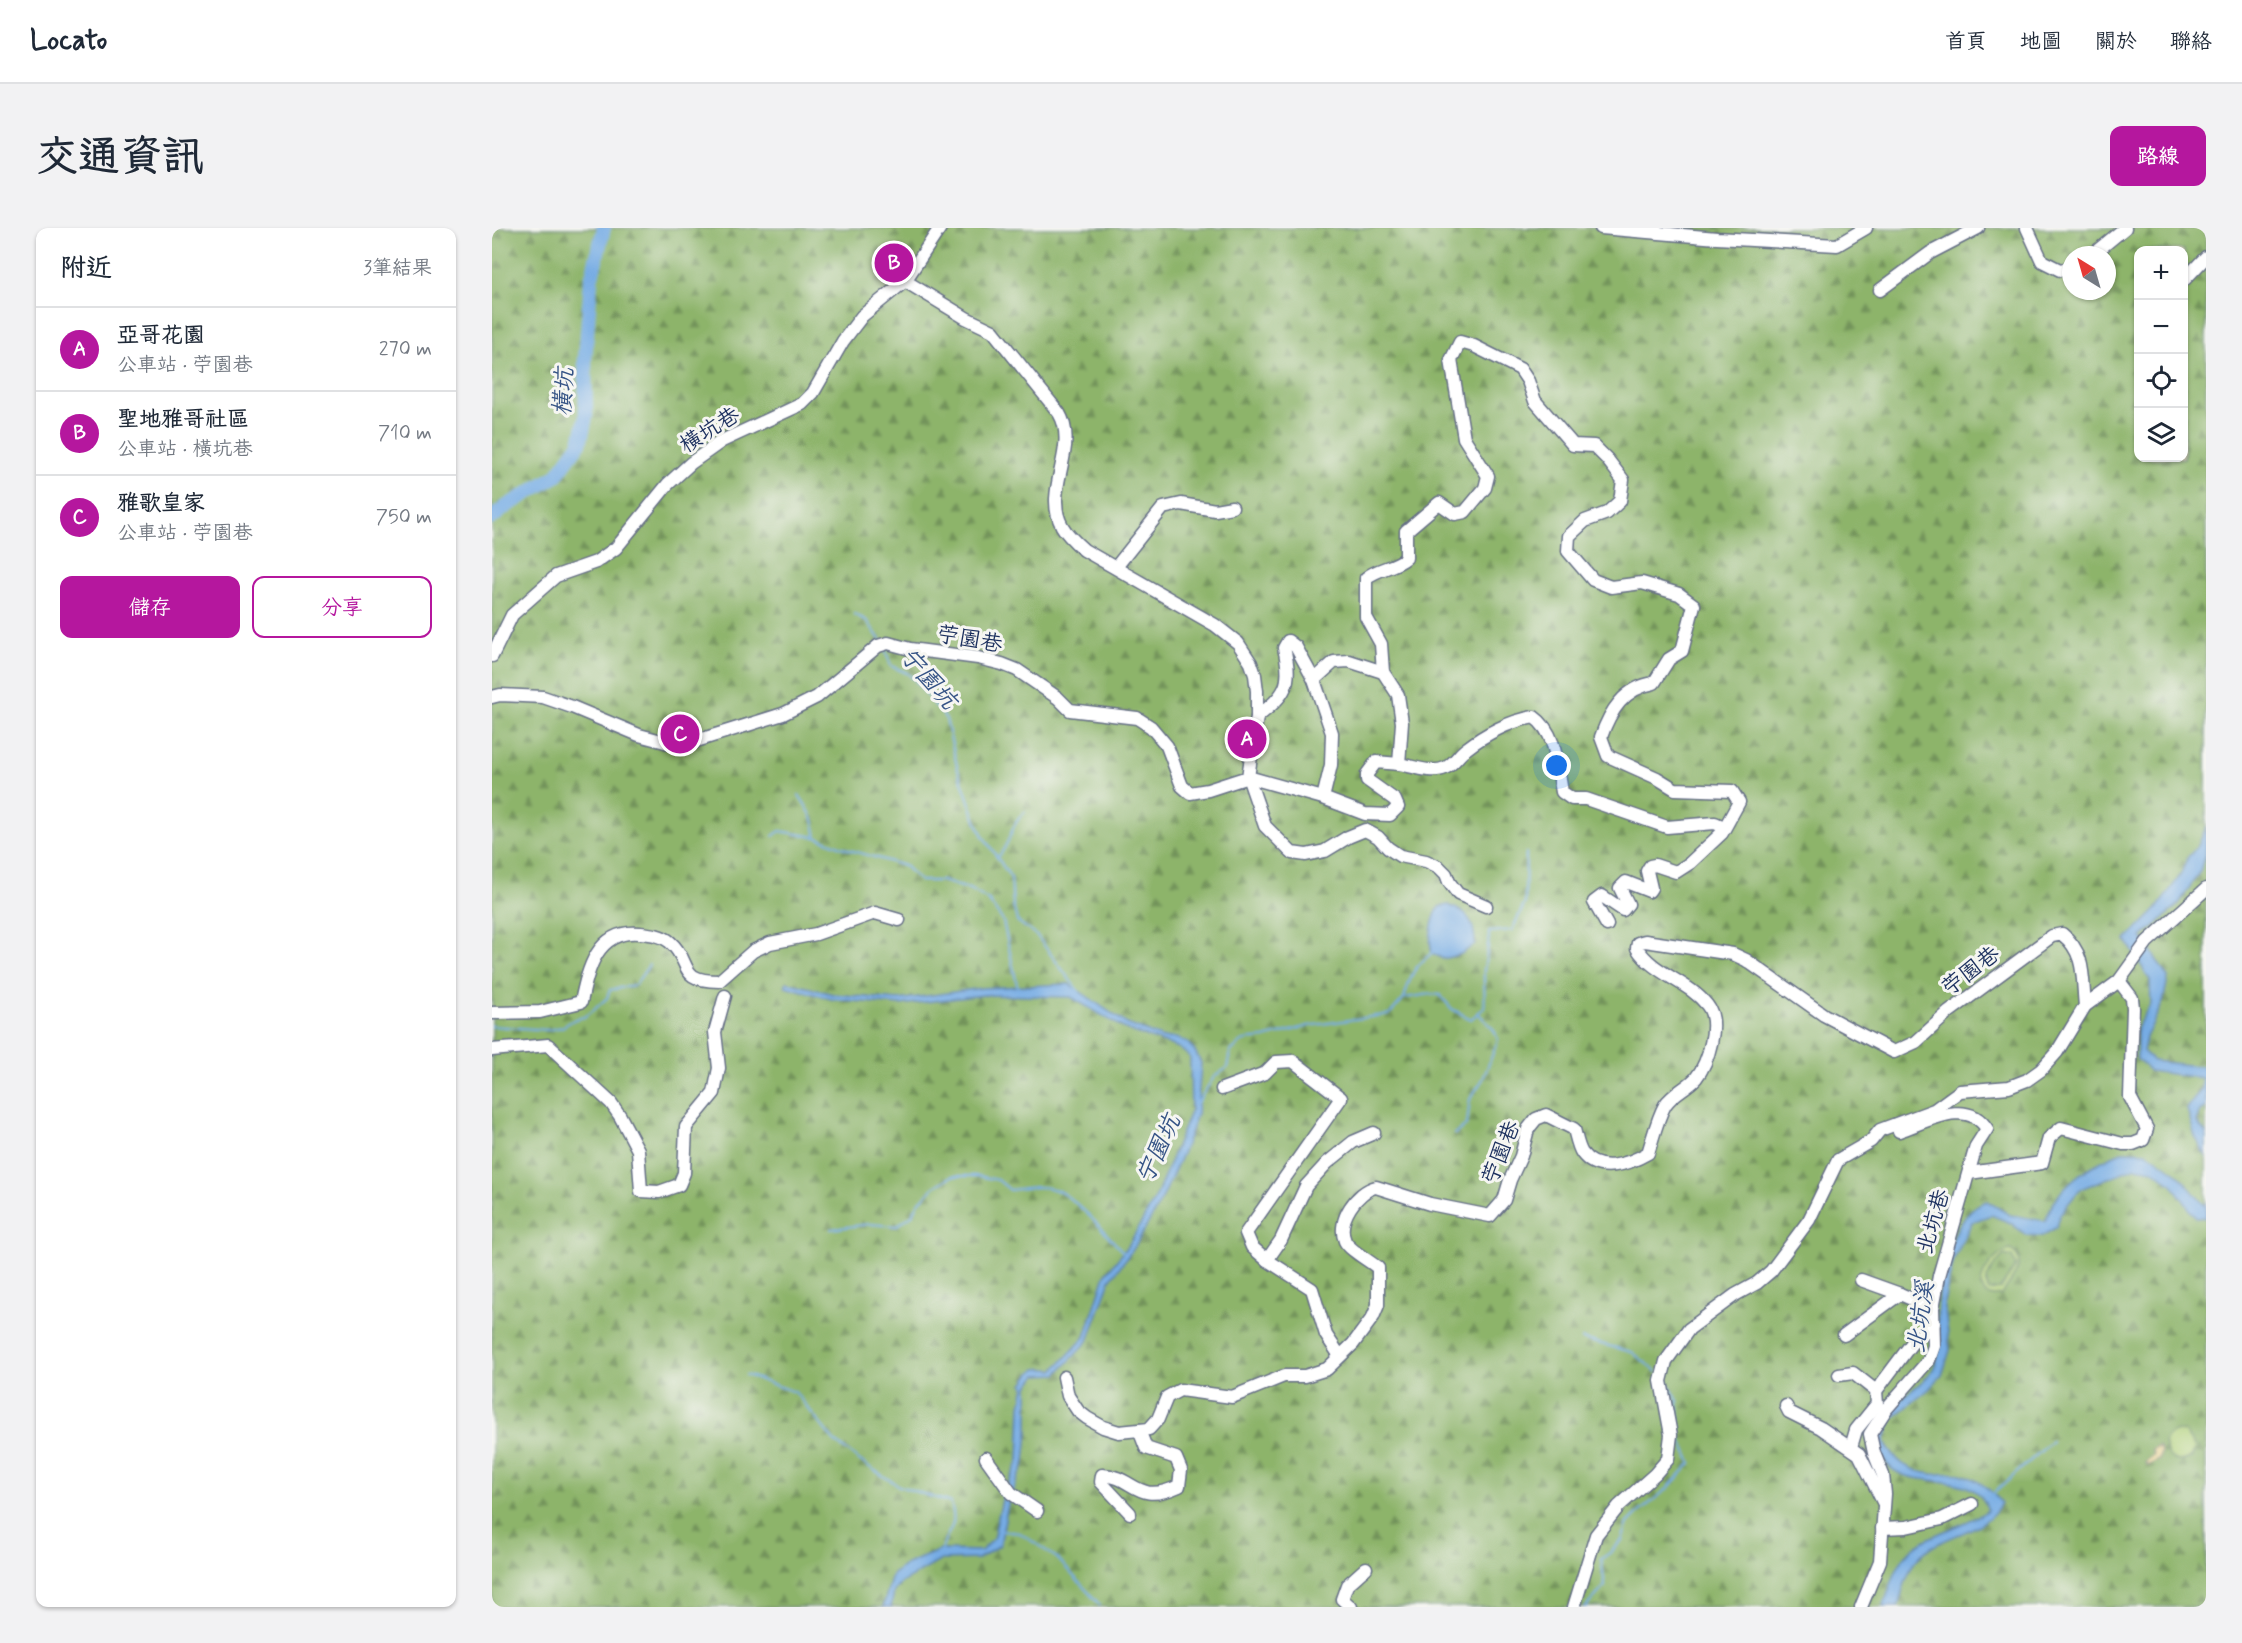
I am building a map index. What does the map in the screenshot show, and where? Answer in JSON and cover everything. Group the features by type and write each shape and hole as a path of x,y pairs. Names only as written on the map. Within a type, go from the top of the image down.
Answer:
{"street":[{"name":"橫坑巷","path":"492,656 512,615 556,576 596,562 616,548 668,484 691,463 722,441 802,404 813,393 843,341 862,316 905,281 940,228"},
{"path":"1601,228 1837,245 1866,228"},
{"path":"1880,290 1930,252 1978,228"},
{"path":"2028,228 2042,261 2062,270"},
{"path":"2103,246 2125,228"},
{"path":"2188,276 2206,257"},
{"path":"905,281 966,318 993,331 1066,423 1065,444 1055,500 1061,525 1084,549 1215,625 1238,643 1251,663 1255,675 1257,717 1248,777 1265,826 1292,853 1306,855 1325,851 1365,830 1378,837 1400,856 1426,861 1439,867 1458,894 1486,906"},
{"path":"1399,764 1402,723 1398,695 1383,672 1381,644 1366,617 1365,578 1398,564 1406,558 1406,531 1439,503 1455,514 1465,512 1485,488 1488,476 1464,438 1451,360 1460,342 1474,346 1520,369 1528,381 1535,401 1574,445 1594,446 1623,480 1620,501 1607,513 1585,521 1569,536 1568,551 1593,580 1611,587 1642,583 1679,594 1694,605 1682,651 1670,659 1654,683 1641,685 1624,696 1609,715 1601,737 1608,756 1657,778 1675,789 1732,791 1739,802 1722,833 1690,863 1676,872 1655,865 1650,866 1647,871 1651,888 1649,891 1624,883 1620,888 1628,904 1623,910 1602,896 1597,898 1594,902 1607,925"},
{"path":"1116,567 1163,508 1182,504 1215,510 1232,507"},
{"path":"1257,717 1278,699 1287,686 1288,675 1284,648 1288,641 1296,647 1314,680 1332,733 1331,765 1323,798"},
{"name":"苧園巷","path":"492,697 500,695 543,697 639,735 680,746 783,714 817,697 883,644 978,658 1002,664 1017,670 1058,698 1070,710 1137,718 1151,727 1167,746 1182,786 1190,793 1208,790 1248,777"},
{"path":"1314,680 1334,662 1349,661 1383,672"},
{"path":"1248,777 1323,798 1365,814 1390,815 1398,807 1395,800 1368,780 1367,774 1376,762 1434,771 1446,768 1466,749 1491,732 1525,718 1534,717 1547,728 1554,748 1562,792 1572,799 1586,799 1667,827 1715,823 1724,827"},
{"name":"北坑巷","path":"1871,1141 1880,1130 1934,1110 1960,1091 2009,1087 2027,1080 2041,1070 2057,1052 2085,1006 2119,981 2147,942 2206,889"},
{"path":"492,1013 540,1012 581,1002 589,968 596,952 610,940 628,932 656,935 670,942 688,974 704,981 719,981 753,951 770,943 816,934 875,913 899,920"},
{"name":"苧園巷","path":"1139,1430 1149,1429 1158,1419 1167,1397 1180,1390 1232,1397 1284,1376 1315,1374 1328,1369 1364,1330 1378,1305 1378,1268 1366,1257 1349,1248 1344,1240 1345,1217 1352,1205 1370,1189 1376,1188 1430,1204 1490,1216 1504,1200 1521,1156 1528,1129 1536,1119 1546,1115 1574,1129 1582,1153 1600,1166 1613,1166 1648,1153 1665,1106 1675,1094 1694,1080 1704,1066 1712,1041 1713,1026 1710,1007 1696,994 1647,961 1637,948 1638,943 1645,941 1733,954 1746,960 1824,1015 1894,1052 1916,1042 1949,1012 2052,936 2062,934 2073,942 2080,955 2085,1006"},
{"path":"1969,1173 2042,1163 2049,1138 2061,1128 2123,1144 2133,1144 2143,1140 2147,1129 2130,1097 2132,998 2119,981"},
{"path":"492,1050 548,1045 611,1103 638,1150 641,1191 659,1192 679,1185 684,1173 686,1127 714,1093 719,1068 715,1032 725,996"},
{"path":"1222,1089 1265,1073 1276,1062 1293,1060 1341,1098 1246,1233 1252,1247 1267,1260 1312,1289 1326,1335 1340,1356"},
{"name":"北坑巷","path":"1574,1607 1596,1535 1619,1506 1655,1474 1668,1459 1671,1435 1661,1382 1666,1362 1689,1329 1771,1271 1809,1220 1838,1160 1871,1141 1954,1113 1966,1112 1981,1119 1987,1129 1976,1146 1938,1276 1933,1308 1934,1346 1929,1360 1887,1408 1870,1434 1874,1453 1883,1475 1884,1504 1880,1561 1861,1607"},
{"path":"1267,1260 1281,1240 1306,1186 1327,1163 1353,1142 1374,1133"},
{"path":"1861,1280 1933,1308"},
{"path":"1844,1335 1900,1294"},
{"path":"1851,1448 1856,1430 1877,1404 1876,1391 1912,1343 1934,1323"},
{"path":"1839,1374 1853,1373 1876,1391"},
{"path":"1064,1377 1068,1396 1078,1411 1103,1426 1119,1432 1139,1430 1146,1448 1176,1458 1181,1470 1179,1485 1165,1492 1144,1493 1113,1476 1102,1475 1101,1482 1130,1513"},
{"path":"1786,1406 1789,1412 1821,1428 1859,1454 1884,1504"},
{"path":"986,1458 1011,1492 1037,1511"},
{"path":"1882,1528 1906,1527 1942,1519 1972,1504"},
{"path":"1350,1607 1342,1599 1347,1585 1366,1568"}],"green space":[{"path":"492,228 2206,228 2206,1607 492,1607"},
{"path":"2010,1250 2019,1259 2013,1278 2001,1295 1986,1294 1981,1286 1986,1269","holes":["2004,1255 2012,1257 2016,1266 2000,1289 1989,1291 1987,1281 1993,1267"]},
{"path":"2178,1431 2185,1433 2195,1447 2192,1457 2181,1461 2176,1461 2170,1456 2164,1441 2170,1434"}],"sand":[{"path":"2158,1446 2161,1451 2159,1460 2147,1466 2145,1463 2154,1455 2152,1450"}],"water":[{"path":"2206,827 2206,850 2200,871 2178,905 2142,937 2168,978 2163,1002 2146,1037 2143,1051 2153,1061 2206,1067 2206,1106 2199,1113 2196,1121 2206,1134 2206,1157 2195,1136 2187,1109 2202,1088 2202,1078 2150,1071 2137,1059 2137,1027 2151,1004 2150,980 2126,940 2156,910 2180,876 2188,857 2198,846"},
{"path":"1448,905 1461,911 1469,919 1475,944 1461,954 1443,959 1432,953 1431,936 1434,918 1439,907"},
{"path":"787,982 833,994 898,1000 982,988 1069,984 1127,1024 1163,1038 1176,1038 1188,1043 1201,1063 1197,1114 1185,1147 1162,1199 1134,1248 1110,1280 1088,1341 1057,1374 1037,1375 1028,1386 1028,1432 1025,1462 1009,1499 1000,1545 978,1559 941,1560 901,1583 894,1591 891,1607 883,1607 892,1575 905,1565 940,1550 981,1551 993,1539 1003,1496 1019,1460 1021,1406 1025,1386 1023,1384 1036,1369 1054,1370 1085,1337 1105,1275 1128,1246 1156,1197 1191,1110 1190,1057 1179,1048 1125,1029 1071,997 984,995 900,1005 831,999 785,986"},
{"path":"2124,1151 2147,1152 2179,1175 2204,1205 2206,1203 2206,1217 2196,1218 2172,1184 2154,1170 2136,1167 2080,1189 2060,1214 2057,1227 2042,1236 2026,1235 2011,1223 1991,1215 1972,1222 1954,1259 1944,1302 1950,1350 1942,1375 1928,1390 1892,1419 1884,1442 1893,1455 1909,1468 1932,1474 1957,1473 1972,1478 1983,1485 2001,1503 1983,1522 1923,1553 1909,1573 1898,1607 1883,1607 1898,1567 1911,1550 1933,1536 1988,1510 1979,1494 1968,1487 1903,1475 1892,1469 1884,1460 1878,1441 1880,1431 1890,1413 1928,1376 1935,1365 1942,1278 1950,1245 1957,1230 1975,1207 1987,1201 2010,1215 2045,1221 2058,1196 2076,1177 2098,1163"}],"waterway":[{"name":"橫坑","path":"492,518 507,506 556,476 580,443 586,417 585,360 591,280 604,228"},
{"name":"宁園坑","path":"854,614 867,621 881,641"},
{"name":"宁園坑","path":"885,649 891,666 907,673 915,680 946,719 958,770 976,821 983,836 1011,878 1017,921 1037,936 1079,992"},
{"path":"799,795 813,820 816,837"},
{"path":"998,857 1006,846 1016,822 1025,812"},
{"path":"773,836 780,831 816,837 850,850 905,866 920,881 942,881 972,890 989,901 1003,921 1018,989"},
{"path":"1197,1103 1214,1077 1227,1068 1230,1052 1244,1040 1264,1038 1308,1026 1390,1014 1404,998 1431,994 1440,995 1452,1009 1471,1019 1484,1008 1484,970 1489,932 1512,930 1525,903 1526,853"},
{"path":"1404,998 1414,972 1433,952"},
{"path":"492,1026 548,1030 562,1027 575,1019 584,1017 607,998 610,990 635,985 649,965"},
{"path":"1455,1134 1467,1124 1470,1099 1483,1079 1498,1040 1494,1030 1478,1013"},
{"path":"831,1229 870,1224 896,1226 912,1215 919,1202 934,1187 952,1176 978,1176 998,1180 1010,1190 1043,1187 1061,1193 1090,1216 1123,1252"},
{"path":"1582,1339 1632,1352 1657,1372"},
{"path":"746,1375 795,1392 834,1441 899,1486 951,1503 953,1520 942,1551"},
{"path":"1586,1607 1605,1586 1601,1559 1622,1540 1628,1523 1668,1488 1691,1463 1680,1438 1678,1401 1667,1381"},
{"path":"1992,1495 2052,1441"},
{"path":"1002,1531 1020,1533 1057,1558 1100,1605"}],"place":[{"name":"聖地雅哥社區","path":"894,263"},
{"name":"雅歌皇家","path":"680,734"},
{"name":"亞哥花園","path":"1247,739"}],"water label":[{"name":"北坑溪","path":"1920,1317"}]}
